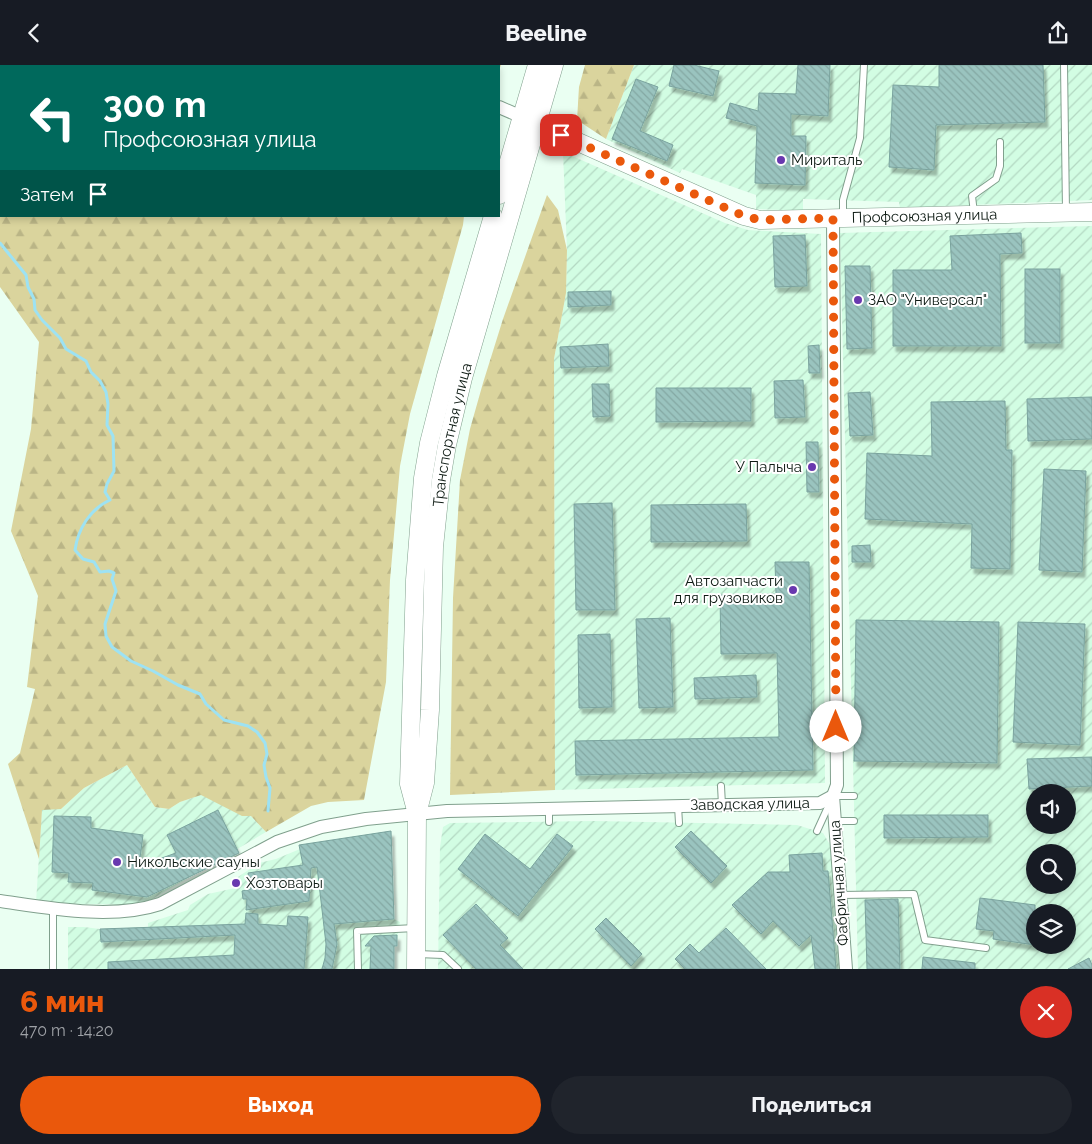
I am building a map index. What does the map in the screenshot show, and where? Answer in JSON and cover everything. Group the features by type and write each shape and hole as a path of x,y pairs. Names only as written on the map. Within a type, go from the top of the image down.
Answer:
{"street":[{"name":"Транспортная улица","path":"416,961 417,814 425,783 430,710 434,547 441,480 447,445 463,378 530,120 537,65"},
{"name":"Транспортная улица","path":"500,193 554,65"},
{"path":"500,107 530,120"},
{"name":"Профсоюзная улица","path":"530,120 744,216 760,220 1092,212"},
{"name":"Транспортная улица","path":"417,814 409,784 416,563 424,478 431,435 446,376 493,217"},
{"path":"833,796 836,785 838,218"},
{"name":"Заводская улица","path":"0,901 53,908 118,911 147,908 160,905 277,842 296,834 321,827 366,819 447,811 549,815 678,806 820,803 833,796"},
{"name":"Фабричная улица","path":"833,796 846,969"}],"lane":[{"path":"838,218 860,138 864,65"},
{"path":"1064,65 1066,213"},
{"path":"974,214 972,196 996,179 1000,166 1000,142"},
{"path":"721,786 722,805"},
{"path":"817,831 833,796 854,796"},
{"path":"678,806 679,823"},
{"path":"834,821 854,821"},
{"path":"839,895 914,894 925,940 986,948"},
{"path":"53,908 53,969"},
{"path":"358,969 357,931 416,928"},
{"path":"416,961 443,955 458,969"}],"shaded area":[{"path":"634,65 1092,65 1092,200 900,208 899,202 803,199 803,211 756,209 756,195 682,169 680,173 606,139"},
{"path":"563,152 725,223 748,230 821,234 825,783 555,790 554,359 566,293 567,250"},
{"path":"1092,226 1092,969 858,969 840,233"},
{"path":"127,765 155,807 169,809 180,802 201,795 251,816 266,832 142,905 36,903 42,809 61,809 84,788"},
{"path":"594,821 797,825 823,833 832,848 841,969 438,969 440,847 443,827 450,823"},
{"path":"391,831 394,919 400,922 396,945 392,944 391,969 68,969 68,927 100,929 148,927 148,923 188,910 190,905 208,894 240,887 238,877 259,863 276,859 300,849 299,845"}],"green space":[{"path":"585,65 634,65 606,139 577,120 579,87"},
{"path":"547,195 558,210 567,250 566,293 554,359 555,790 450,795 453,598 460,480 470,429 483,383 503,319"},
{"path":"0,217 464,217 410,414 400,466 390,580 386,682 364,800 328,802 311,806 266,832 251,816 242,816 201,795 180,802 169,809 155,807 127,765 84,788 61,809 42,810 39,859 8,764 20,753 35,689 27,687 38,596 11,531 31,429 39,342 0,287"}],"building":[{"path":"674,65 694,65 719,71 713,96 669,86"},
{"path":"798,65 830,65 828,116 791,114 791,136 806,136 805,185 755,183 757,126 726,118 730,103 758,111 759,93 796,94"},
{"path":"939,65 1043,65 1045,122 936,125 934,170 889,167 893,85 939,87"},
{"path":"636,79 658,87 640,131 673,145 667,161 612,139"},
{"path":"1021,233 1022,253 1000,254 1001,346 893,346 893,270 952,270 950,236"},
{"path":"805,235 807,286 775,287 773,236"},
{"path":"845,266 870,266 872,348 847,349"},
{"path":"1025,269 1060,269 1060,343 1025,343"},
{"path":"611,291 611,305 568,307 568,292"},
{"path":"608,344 609,366 561,368 560,347"},
{"path":"819,345 820,373 809,373 808,346"},
{"path":"803,380 805,417 775,418 774,381"},
{"path":"592,384 609,384 610,416 593,417"},
{"path":"656,388 751,388 751,421 656,422"},
{"path":"870,392 873,435 850,436 848,393"},
{"path":"1092,397 1092,439 1028,441 1027,399"},
{"path":"1005,401 1006,450 1012,450 1010,569 971,568 972,524 865,519 867,453 932,456 931,402"},
{"path":"806,442 818,442 819,492 807,492"},
{"path":"1044,469 1086,471 1082,572 1039,570"},
{"path":"612,503 615,610 576,610 574,504"},
{"path":"746,504 747,541 651,542 651,505"},
{"path":"870,545 871,562 852,562 852,546"},
{"path":"775,562 809,562 813,770 576,775 575,741 779,737 777,653 721,654 720,595 776,594"},
{"path":"670,618 673,707 639,708 636,619"},
{"path":"856,620 999,622 997,763 854,761"},
{"path":"1018,622 1085,624 1080,745 1013,742"},
{"path":"610,634 612,707 579,708 578,635"},
{"path":"756,675 757,697 695,699 694,678"},
{"path":"1092,757 1092,786 1029,784 1027,759"},
{"path":"218,810 239,853 147,897 92,890 93,883 68,882 69,873 52,872 54,816 91,817 91,828 143,835 139,866 176,853 167,835"},
{"path":"884,815 988,815 988,837 884,838"},
{"path":"391,831 394,919 334,924 337,944 332,969 322,969 326,944 317,867 311,868 309,901 246,910 247,899 243,899 242,891 251,889 248,873 303,865 299,845"},
{"path":"691,831 727,866 711,883 675,847"},
{"path":"485,834 530,869 557,834 573,846 518,916 458,869"},
{"path":"822,853 823,871 828,871 836,969 815,969 811,935 799,946 773,921 761,934 732,905 768,872 790,872 789,855"},
{"path":"980,898 1027,904 1026,944 993,939 994,931 976,929"},
{"path":"898,899 900,969 867,969 865,900"},
{"path":"476,904 508,938 500,945 523,969 476,969 443,935"},
{"path":"246,913 258,914 258,924 287,926 288,916 308,917 304,969 108,969 108,962 234,955 235,935 101,942 100,929 245,924"},
{"path":"606,918 642,954 631,966 595,929"},
{"path":"726,928 766,969 685,969 675,959 690,944 699,953"},
{"path":"397,935 397,946 394,946 394,969 370,969 371,946 365,946 374,936"},
{"path":"923,957 975,963 975,969 922,969"},
{"path":"1089,958 1092,969 1068,969"}],"waterway":[{"path":"0,243 26,275 28,287 34,299 35,310 42,320 60,338 66,349 86,361 91,372 100,381 106,392 108,404 107,425 113,436 114,471 105,492 110,500 91,514 86,521 82,527 75,550 83,559 94,562 100,572 109,571 114,573 112,579 116,591 105,624 106,636 112,647 131,661 200,694 206,704 224,720 248,726 257,732 265,743 267,754 264,765 270,788 268,811"}],"place":[{"name":"Мириталь","path":"781,160"},
{"name":"ЗАО \"Универсал\"","path":"858,300"},
{"name":"У Палыча","path":"812,467"},
{"name":"Автозапчасти для грузовиков","path":"793,590"},
{"name":"Никольские сауны","path":"117,862"},
{"name":"Хозтовары","path":"236,883"}],"route":[{"path":"561,135 744,216 760,220 833,218 836,727"}]}
